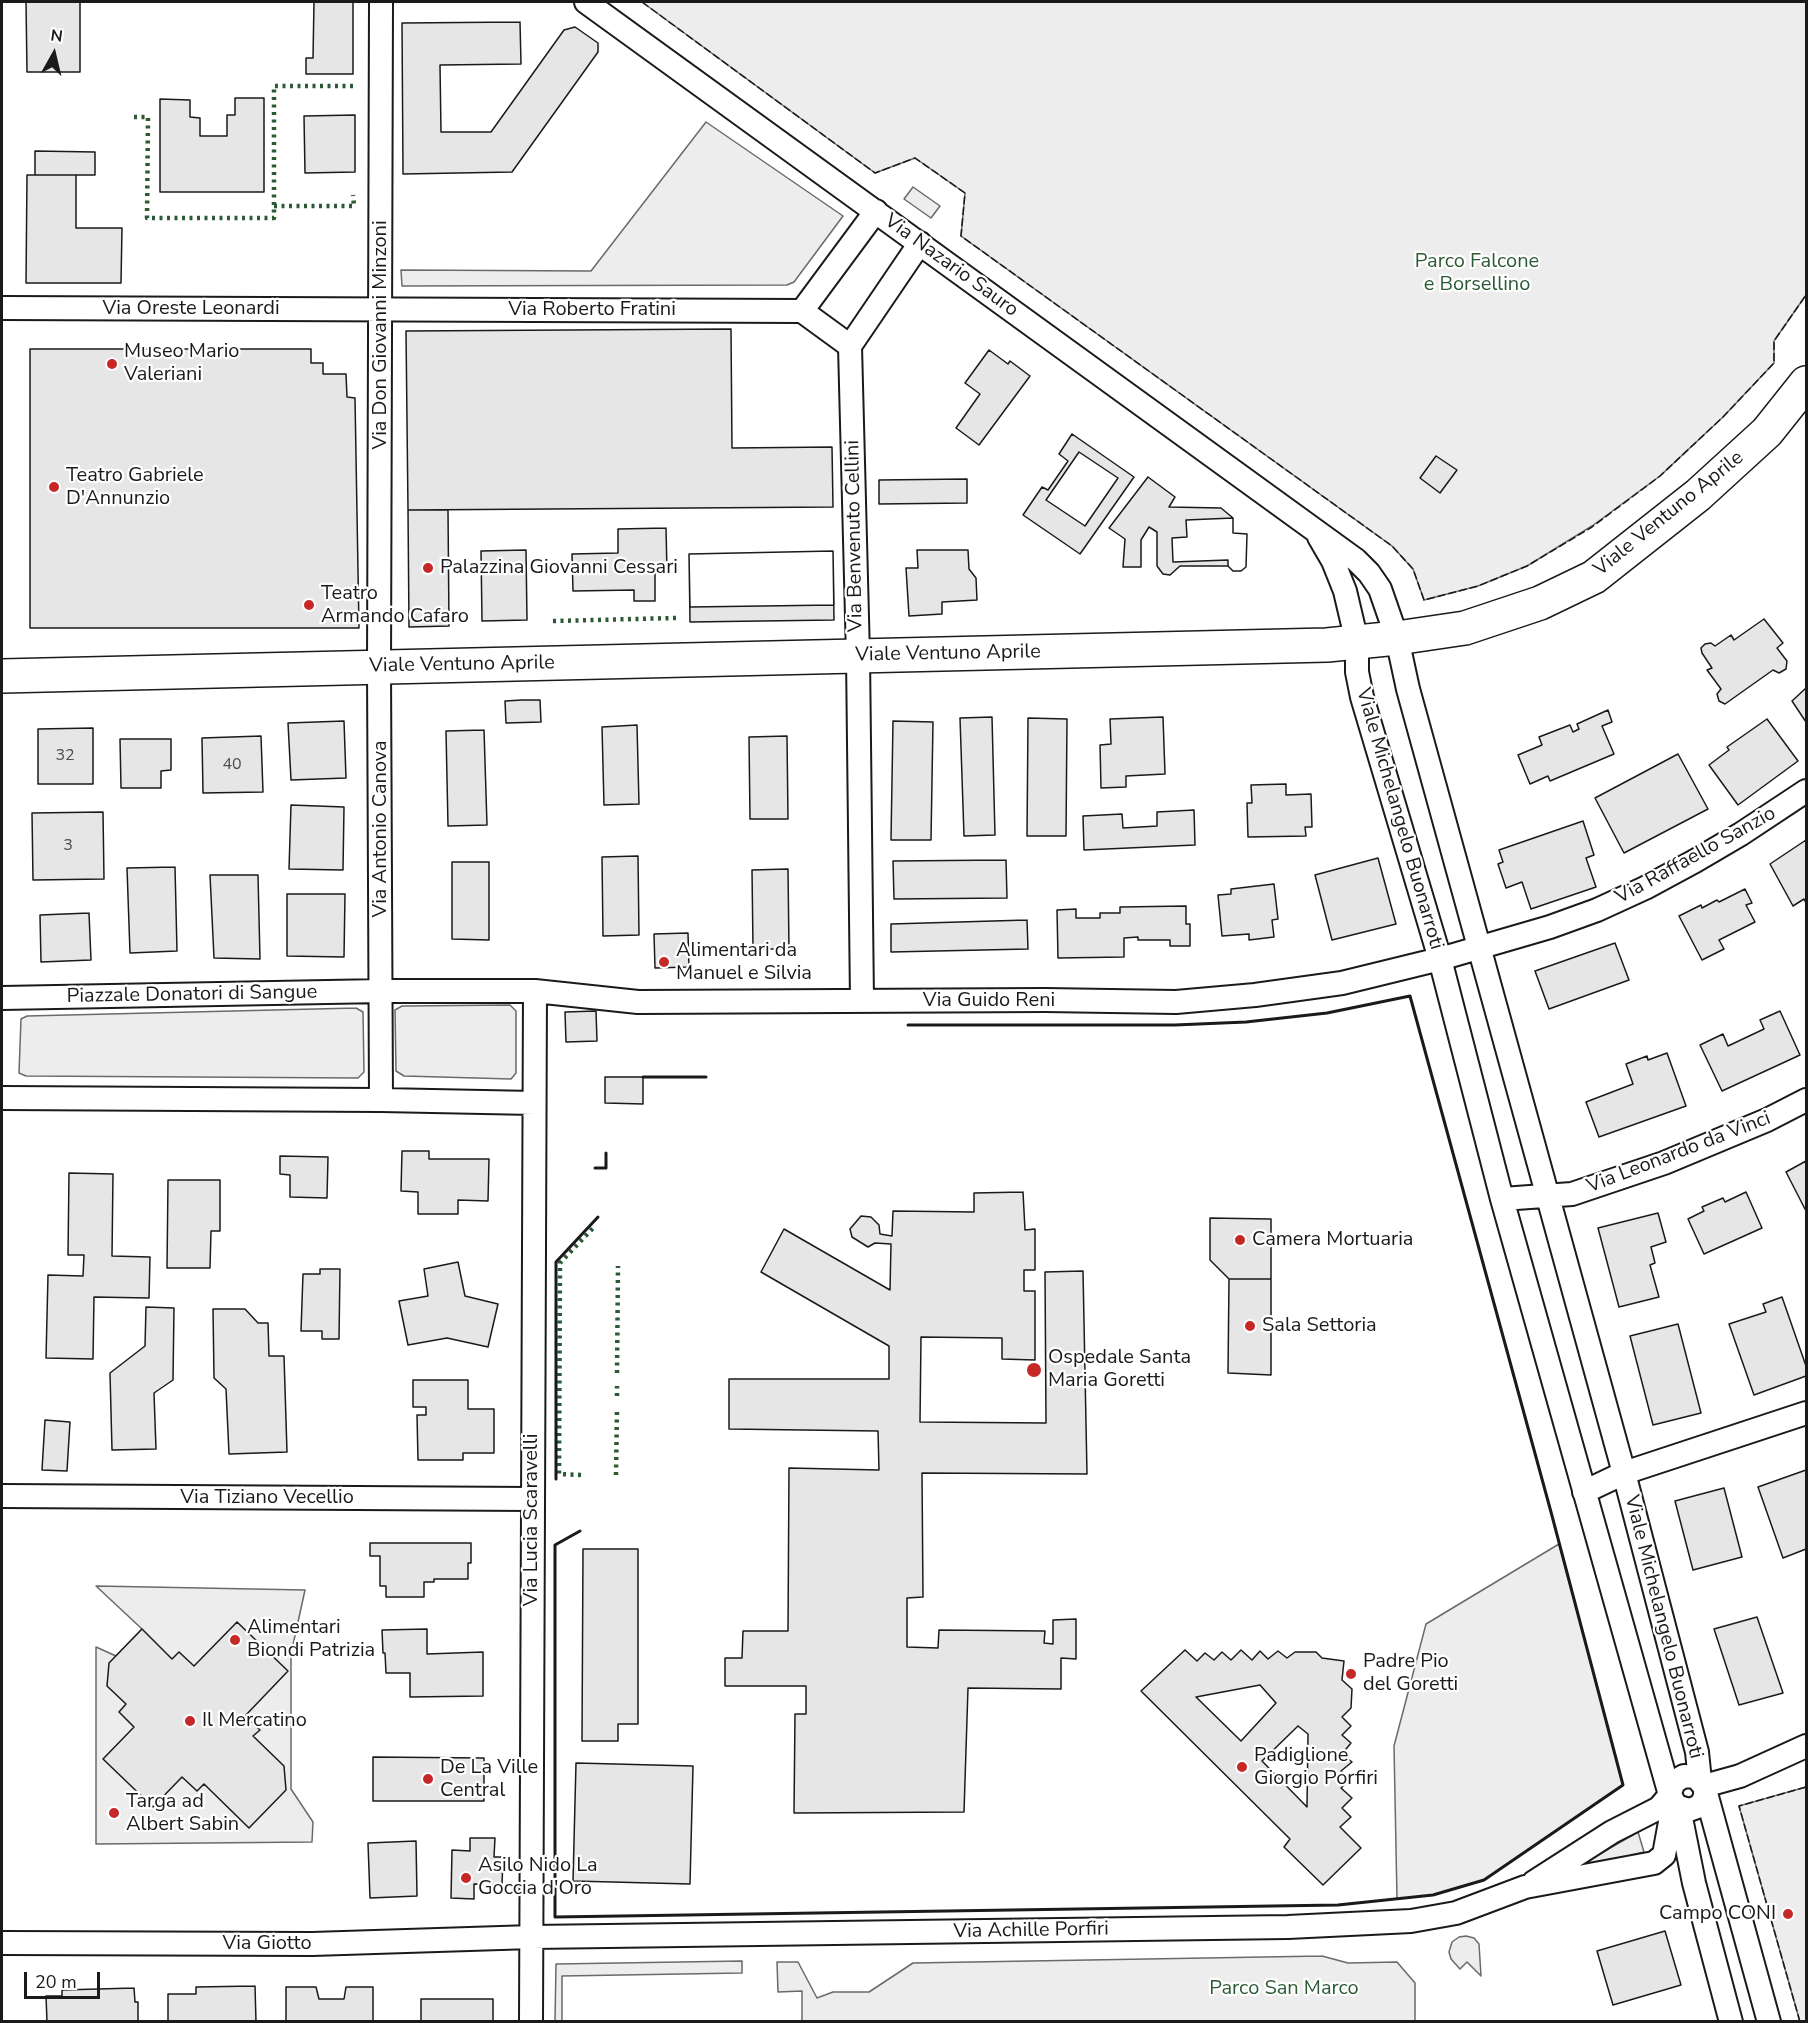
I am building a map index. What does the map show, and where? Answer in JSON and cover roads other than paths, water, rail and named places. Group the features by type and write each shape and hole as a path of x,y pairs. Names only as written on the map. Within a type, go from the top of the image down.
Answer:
{"main road":[{"name":"Viale Ventuno Aprile","path":"2,676 1327,645 1466,628 1540,603 1594,577 1647,537 1716,479 1767,432 1806,383"}],"street":[{"name":"Via Don Giovanni Minzoni","path":"379,668 381,2"},
{"name":"Via Nazario Sauro","path":"586,2 1356,560 1370,573 1380,589 1397,638"},
{"path":"876,211 802,311 850,346 920,243"},
{"name":"Via Oreste Leonardi","path":"2,308 381,309"},
{"name":"Via Roberto Fratini","path":"381,309 802,311"},
{"name":"Via Benvenuto Cellini","path":"850,346 858,656 862,1001"},
{"name":"Via Nazario Sauro","path":"1315,530 1333,561 1345,591 1357,642"},
{"name":"Viale Michelangelo Buonarroti","path":"1397,638 1411,700 1624,1473 1697,1752 1703,1786 1769,2022"},
{"name":"Viale Michelangelo Buonarroti","path":"1357,642 1357,672 1362,697 1440,959 1502,1199 1674,1800 1731,2022"},
{"name":"Via Antonio Canova","path":"379,668 382,991"},
{"name":"Via Raffaello Sanzio","path":"1480,948 1598,910 1645,888 1741,834 1806,791"},
{"name":"Viale Michelangelo Buonarroti","path":"1440,959 1480,948"},
{"name":"Via Guido Reni","path":"535,991 638,1002 1176,1002 1216,1000 1342,983 1440,959"},
{"path":"381,1100 382,991"},
{"name":"Piazzale Donatori di Sangue","path":"2,998 382,991 535,991"},
{"path":"2,1098 534,1103 535,991"},
{"name":"Via Leonardo da Vinci","path":"1548,1197 1572,1194 1664,1163 1767,1120 1806,1100"},
{"name":"Via Lucia Scaravelli","path":"531,2022 534,1103"},
{"path":"1502,1199 1548,1197"},
{"path":"1624,1473 1806,1413"},
{"name":"Viale Michelangelo Buonarroti","path":"1584,1492 1624,1473"},
{"name":"Via Tiziano Vecellio","path":"2,1496 532,1499"},
{"path":"1703,1786 1740,1776 1806,1746"},
{"name":"Viale Michelangelo Buonarroti","path":"1674,1800 1674,1782 1684,1776 1696,1777 1703,1786"},
{"name":"Via Achille Porfiri","path":"1525,1887 1612,1832 1674,1800"},
{"name":"Via Achille Porfiri","path":"532,1937 1288,1927 1411,1921 1456,1913 1525,1887 1654,1863 1664,1855 1674,1800"},
{"name":"Via Giotto","path":"2,1943 312,1944 532,1937"}],"place":[{"name":"Museo Mario Valeriani","path":"112,364"},
{"name":"Teatro Gabriele D'Annunzio","path":"54,487"},
{"name":"Palazzina Giovanni Cessari","path":"428,568"},
{"name":"Teatro Armando Cafaro","path":"309,605"},
{"name":"Alimentari da Manuel e Silvia","path":"664,962"},
{"name":"Camera Mortuaria","path":"1240,1240"},
{"name":"Sala Settoria","path":"1250,1326"},
{"name":"Ospedale Santa Maria Goretti","path":"1034,1370"},
{"name":"Alimentari Biondi Patrizia","path":"235,1640"},
{"name":"Padre Pio del Goretti","path":"1351,1674"},
{"name":"Il Mercatino","path":"190,1721"},
{"name":"Padiglione Giorgio Porfiri","path":"1242,1767"},
{"name":"De La Ville Central","path":"428,1779"},
{"name":"Targa ad Albert Sabin","path":"114,1813"},
{"name":"Asilo Nido La Goccia d'Oro","path":"466,1878"},
{"name":"Campo CONI","path":"1788,1914"}],"park label":[{"name":"Parco Falcone e Borsellino","path":"1477,274"},
{"name":"Parco San Marco","path":"1284,1989"}]}
